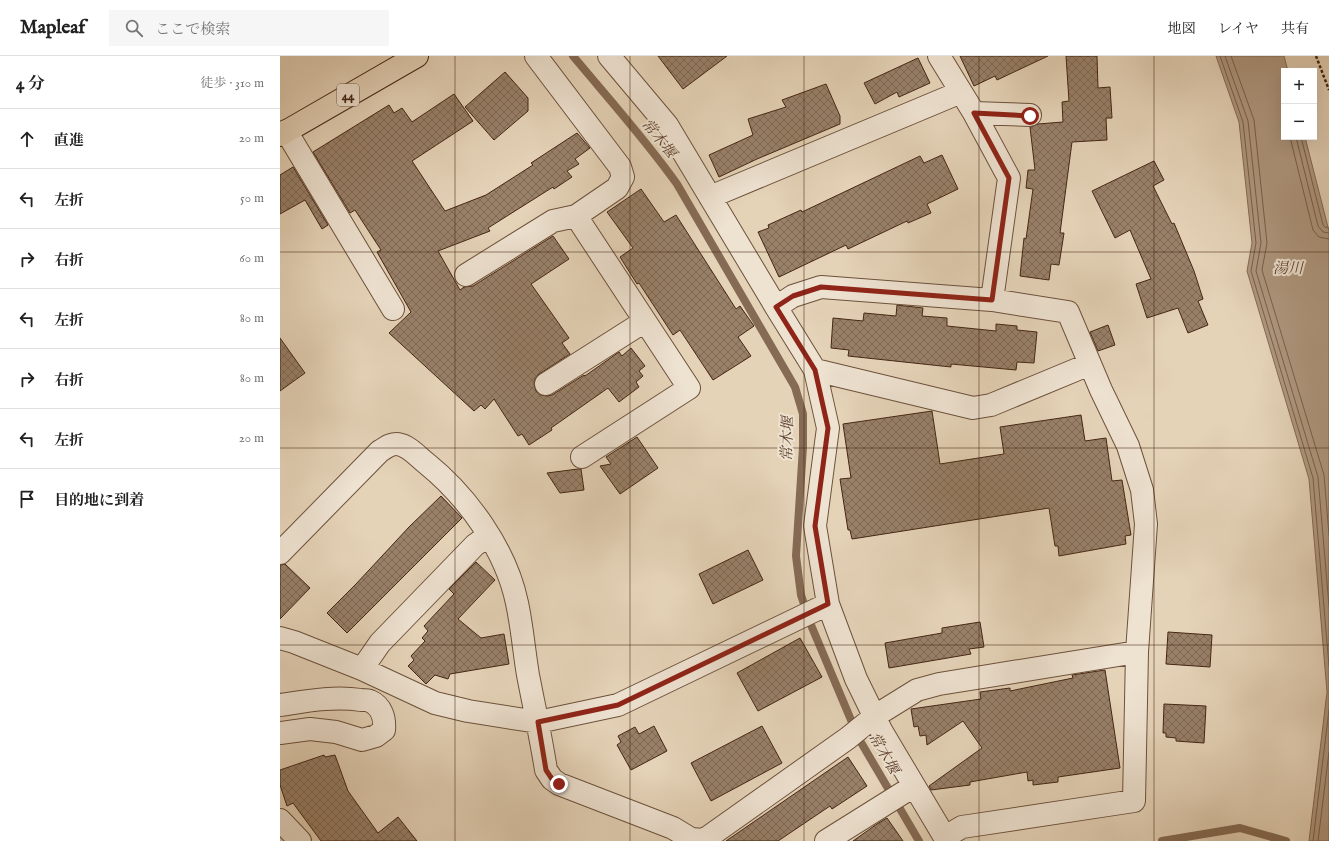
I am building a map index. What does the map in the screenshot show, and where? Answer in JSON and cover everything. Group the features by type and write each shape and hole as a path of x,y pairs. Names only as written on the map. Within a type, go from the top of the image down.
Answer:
{"main road":[{"name":"44","path":"283,133 417,56"}],"street":[{"path":"466,275 553,220 576,216 617,188 623,177 620,167 536,56"},
{"path":"609,56 667,125 776,307 815,370 828,428 815,526 822,606 856,679 871,720 882,732 902,794 946,839 962,827 1134,801 1137,652 1146,524 1142,490 1128,446 1101,390 1068,312 992,300 821,287 793,296 776,307"},
{"path":"939,56 974,113 1009,178 992,300"},
{"path":"710,197 961,92"},
{"path":"974,113 1030,116"},
{"path":"283,133 393,309"},
{"path":"576,216 689,388 582,457"},
{"path":"546,384 645,321"},
{"path":"815,370 973,408 991,404 1090,364"},
{"path":"280,553 380,451 391,444 401,444 442,477 458,493 499,551 510,576 517,602 546,770 552,779 559,784 673,828 691,839 704,840 871,720 917,690 939,684 1137,652"},
{"path":"362,668 380,643 475,545 489,535"},
{"path":"280,638 362,668 435,703 468,711 538,722 618,705 822,606"},
{"path":"280,705 320,699 350,698 370,701 380,709 385,720 384,730 376,736 362,740 336,732 310,728 280,732"},
{"path":"826,841 902,794"},
{"path":"280,820 300,841"}],"path":[{"path":"1316,56 1329,90"}],"water":[{"name":"湯川","path":"1216,56 1284,56 1287,68 1281,68 1281,140 1306,140 1329,231 1329,841 1309,841 1327,692 1309,479 1247,271 1252,243 1239,122"}],"building":[{"path":"658,56 727,56 683,89"},
{"path":"960,56 1048,56 997,80 995,76 974,86"},
{"path":"1066,56 1097,56 1098,88 1110,87 1112,118 1106,118 1107,140 1072,142 1060,233 1064,233 1059,265 1051,264 1049,280 1020,276 1024,238 1026,239 1033,189 1026,188 1028,170 1035,170 1030,127 1038,124 1063,122 1062,102 1069,101"},
{"path":"918,58 930,83 899,97 897,92 875,104 864,83"},
{"path":"505,72 528,98 528,111 494,140 465,107"},
{"path":"826,84 840,116 840,124 757,159 719,177 709,155 753,135 748,119 786,107 782,100"},
{"path":"454,94 473,121 412,161 445,211 486,195 533,165 531,163 577,133 590,148 575,159 579,164 567,171 572,177 554,189 553,187 488,228 490,231 438,251 460,290 464,287 473,286 553,236 569,259 531,284 569,338 562,343 570,354 539,374 535,379 534,384 536,391 541,395 552,395 584,375 585,376 619,352 622,356 631,348 645,366 639,371 643,376 636,382 639,387 619,402 608,388 551,428 552,430 529,445 522,434 518,436 494,399 485,409 481,405 474,411 389,333 411,312 377,252 381,250 355,210 350,213 313,152 389,105 394,113 402,108 412,122"},
{"path":"942,155 958,189 927,204 931,213 908,223 907,221 848,249 846,245 779,277 758,232 769,228 768,225 801,210 802,212 920,156 924,163"},
{"path":"1154,161 1164,180 1153,186 1172,224 1174,223 1194,271 1203,299 1198,301 1208,325 1188,333 1178,308 1147,318 1136,284 1151,279 1130,230 1115,238 1092,191"},
{"path":"293,167 328,225 322,229 305,200 280,214 280,175"},
{"path":"641,189 664,222 676,215 736,309 740,306 754,326 738,337 751,356 713,380 680,330 673,335 620,257 633,248 607,212"},
{"path":"897,305 923,308 922,316 947,318 947,326 996,331 996,324 1017,326 1017,330 1037,332 1034,363 1017,362 1016,370 951,364 951,367 848,356 849,350 831,348 833,318 863,321 864,313 896,316"},
{"path":"1108,325 1115,345 1098,351 1090,332"},
{"path":"280,338 305,373 280,391"},
{"path":"932,411 940,464 1004,454 1000,427 1081,415 1085,441 1106,438 1112,481 1122,480 1131,535 1125,536 1126,544 1059,556 1058,546 1055,546 1049,508 852,539 850,530 848,530 840,479 851,478 843,424"},
{"path":"637,437 658,468 620,494 600,466 611,464 606,457"},
{"path":"581,469 584,490 560,493 547,473"},
{"path":"441,496 462,518 347,633 327,613 409,527"},
{"path":"748,550 763,580 713,604 699,574"},
{"path":"476,562 495,580 458,619 481,638 504,634 509,664 450,674 448,679 435,675 426,684 408,666 414,660 411,656 425,641 422,638 428,631 424,626 454,594 449,589"},
{"path":"285,564 310,588 280,619 280,565"},
{"path":"980,622 984,647 969,649 971,654 889,668 885,643 942,633 942,628"},
{"path":"1168,632 1212,635 1210,667 1166,664"},
{"path":"800,638 822,677 758,711 737,673"},
{"path":"1105,670 1120,768 1058,777 1058,782 1033,785 1033,780 1028,781 1027,772 970,782 970,785 931,790 929,786 982,748 963,721 927,745 926,735 920,736 918,726 914,727 911,709 981,699 980,692 1010,688 1010,691 1073,678 1072,675"},
{"path":"1164,704 1206,706 1204,743 1176,741 1176,738 1166,737 1166,733 1163,733"},
{"path":"654,726 667,751 631,770 617,745 621,742 618,736 635,727 639,734"},
{"path":"762,726 782,763 711,801 691,763"},
{"path":"324,755 325,757 335,755 348,791 378,833 398,817 417,841 321,841 293,803 287,806 280,785 280,770"},
{"path":"848,757 867,786 832,809 830,806 778,841 726,841"},
{"path":"887,818 903,841 853,841 877,824"}],"waterway":[{"name":"常木堰","path":"573,56 639,135 677,184 795,387 803,414 803,447 796,556 801,595 811,625 859,739 919,841"},
{"path":"1162,841 1240,828 1286,841"}],"route":[{"path":"559,784 552,779 546,770 538,722 618,705 828,604 815,526 828,428 815,370 776,307 793,296 821,287 992,300 1009,178 974,113 1030,116"}]}
